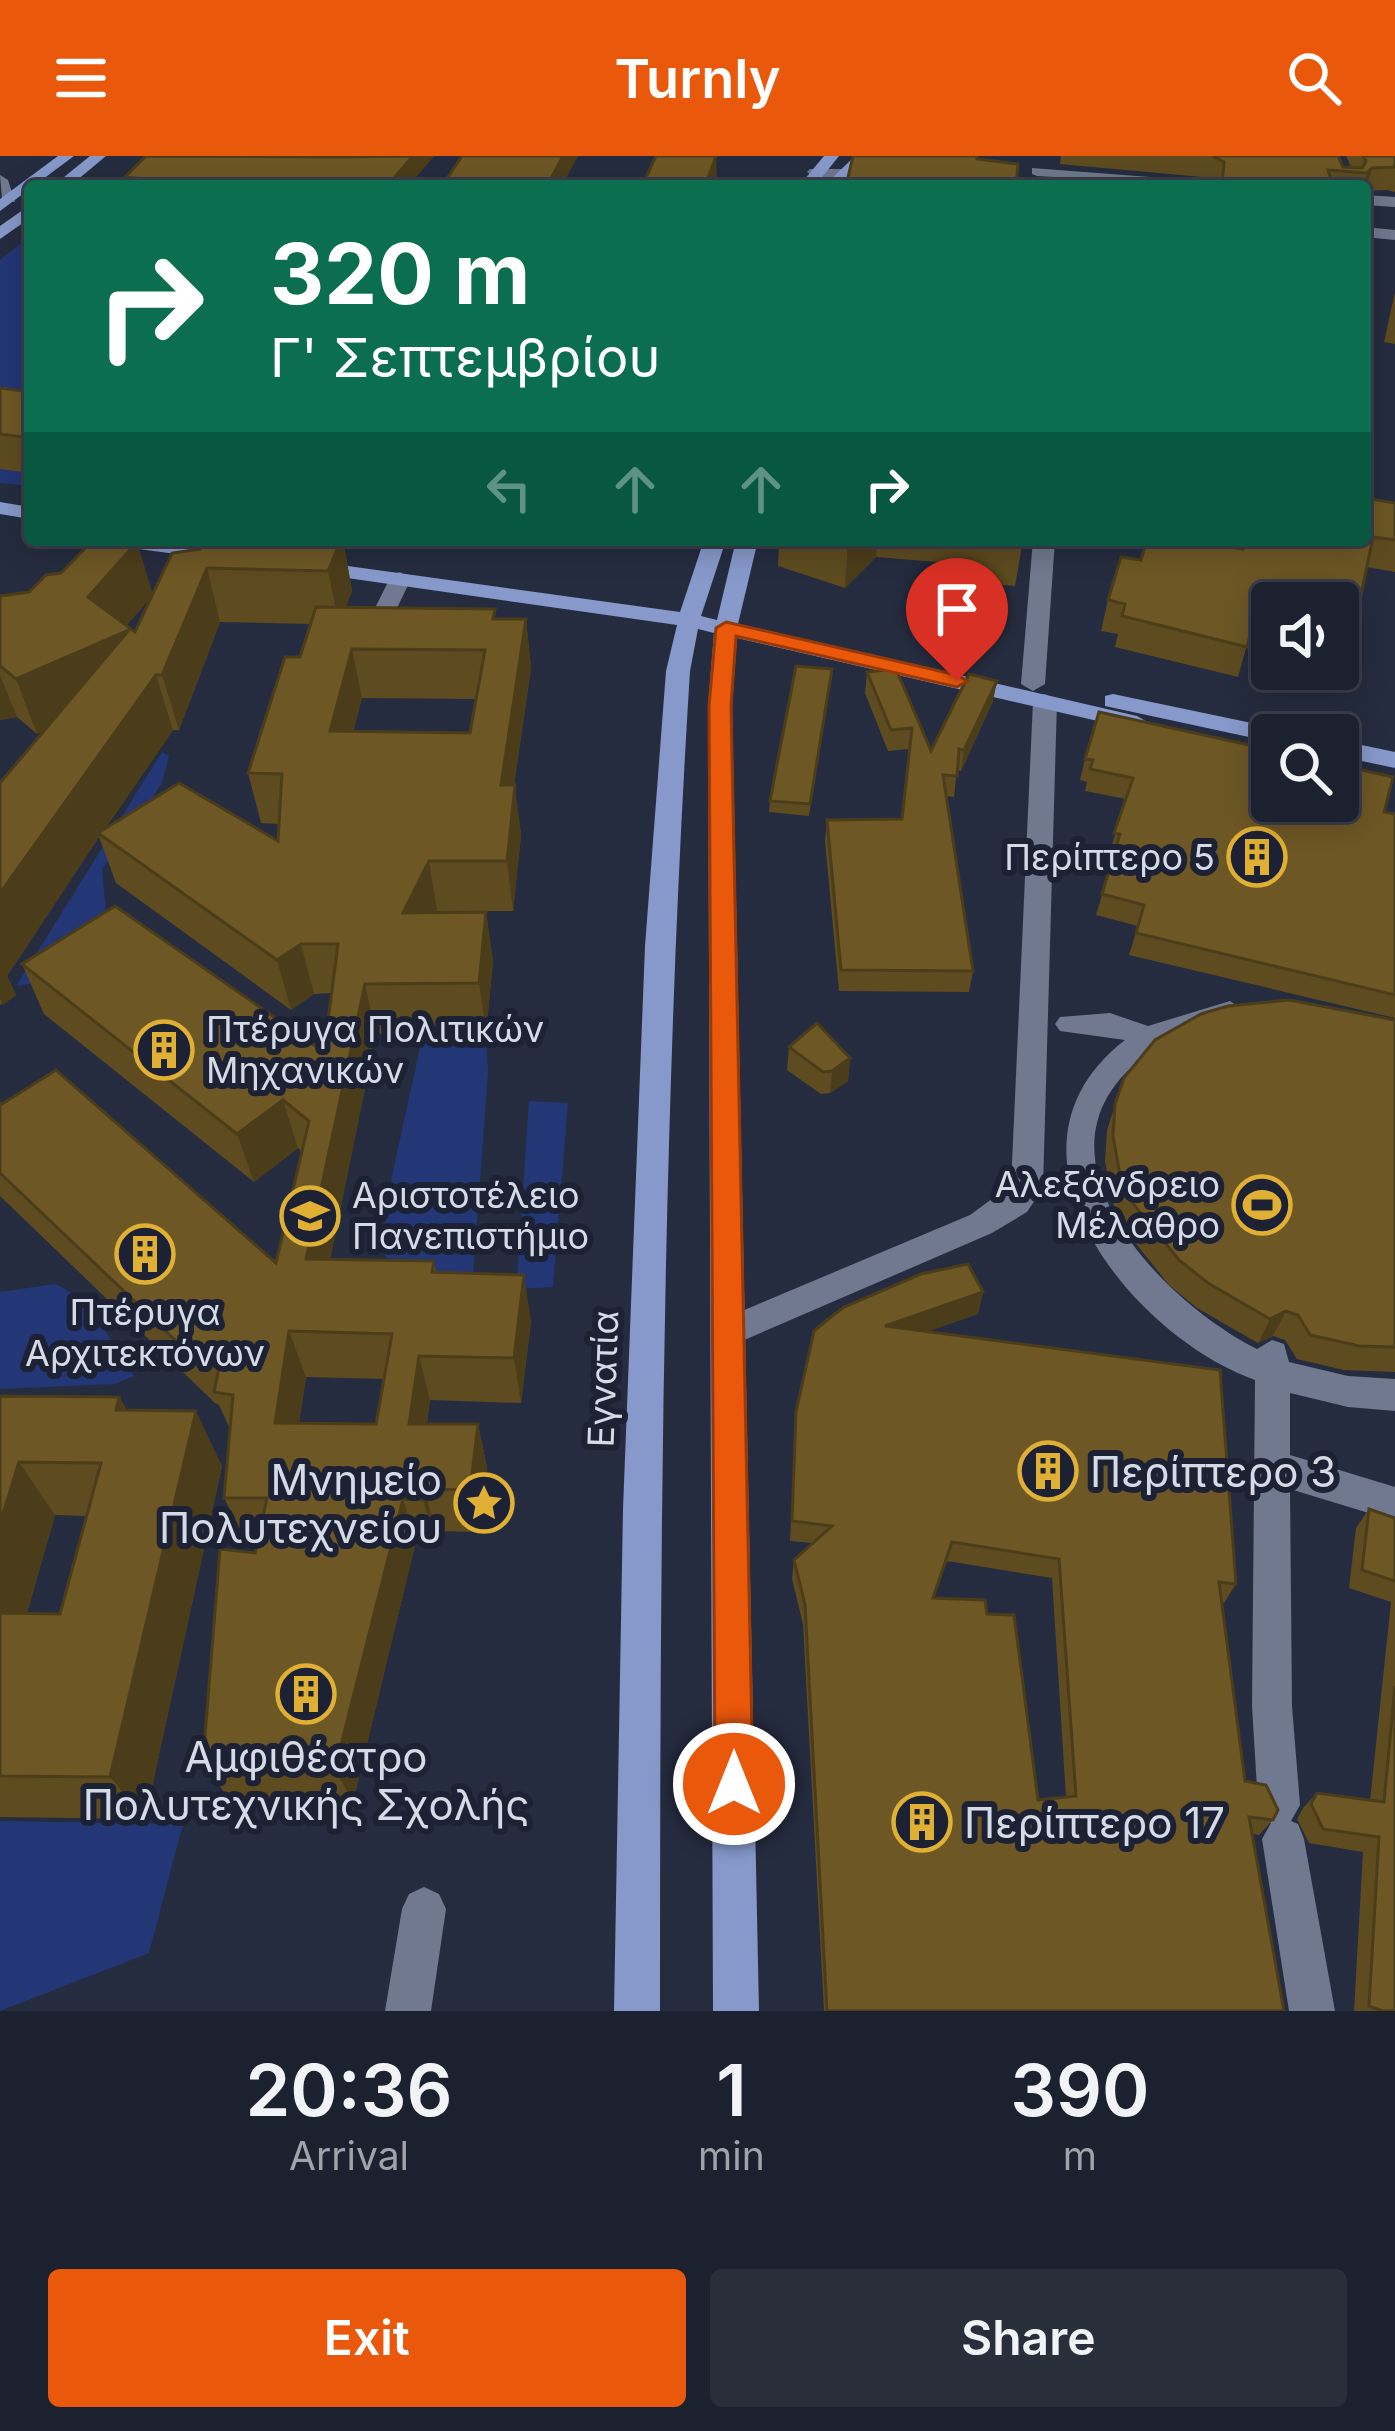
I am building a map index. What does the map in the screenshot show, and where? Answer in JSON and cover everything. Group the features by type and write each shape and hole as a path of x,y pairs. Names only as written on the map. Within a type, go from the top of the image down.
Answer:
{"main road":[{"path":"35,180 67,156"},
{"path":"69,180 99,156"},
{"path":"811,179 832,156"},
{"path":"838,178 862,156"},
{"name":"Εγνατία","path":"637,2011 641,1509 659,946 670,749 692,612 714,546"},
{"path":"736,2011 720,706 728,620 746,546"},
{"path":"692,612 400,579 286,556 692,612 1251,748"},
{"path":"1039,693 1251,731"},
{"path":"1359,752 1395,760"},
{"path":"1359,772 1395,780"}],"street":[{"path":"1036,171 1136,180"},
{"path":"811,179 902,180"},
{"path":"0,180 5,203"},
{"path":"112,571 125,546"},
{"path":"730,1331 990,1220 1016,1203 1027,1188 1044,546"},
{"path":"385,610 400,579"},
{"path":"1272,1009 1207,1016 1150,1038 1114,1067 1089,1108 1082,1151 1090,1201 1114,1252 1155,1299 1210,1341 1272,1361 1332,1389 1395,1395"},
{"path":"1070,1024 1110,1024 1150,1038"},
{"path":"1272,1361 1272,1706 1281,1822 1312,2011"},
{"path":"1271,1466 1395,1504"},
{"path":"408,2011 424,1909"}],"shaded area":[{"path":"24,241 24,485 0,483 0,260"},
{"path":"162,752 169,756 162,782 102,869 107,923 47,981 16,986"},
{"path":"486,1034 488,1073 471,1303 411,1296 384,1254 386,1203 422,1039"},
{"path":"529,1101 568,1103 553,1287 516,1289"},
{"path":"55,1284 91,1311 134,1376 115,1384 0,1389 0,1292"},
{"path":"0,1821 183,1824 149,1953 0,2011"}],"building":[{"path":"146,156 413,156 392,180 125,177"},
{"path":"462,156 563,156 550,180 446,180"},
{"path":"656,156 716,156 707,180 645,180"},
{"path":"853,156 977,156 1018,164 1017,180 847,180"},
{"path":"1212,156 1338,156 1343,167 1362,168 1363,156 1395,156 1395,167 1372,168 1367,173 1328,170 1331,180 1222,180 1224,162"},
{"path":"0,388 24,391 24,436 0,434"},
{"path":"1371,499 1395,503 1395,540 1373,537 1359,605 1359,582 1251,582 1247,647 1122,616 1125,604 1108,600 1121,557 1141,560 1145,546 1371,546"},
{"path":"87,546 133,546 88,597 135,632 172,553 202,546 338,546 328,571 207,568 162,675 156,675 0,893 0,783 129,630 16,679 0,666 0,596 29,592 46,575 61,573"},
{"path":"316,607 495,609 493,619 526,619 501,785 515,785 507,861 429,861 403,913 486,912 479,983 365,984 306,1259 434,1261 432,1272 524,1275 514,1358 419,1356 409,1424 478,1424 470,1490 424,1489 423,1500 403,1499 335,1769 203,1761 220,1549 255,1553 267,1498 224,1498 233,1395 214,1392 219,1368 194,1358 0,1173 0,1103 56,1070 276,1263 309,1121 283,1100 237,1134 22,964 115,906 324,1052 338,944 301,944 277,960 98,833 179,783 278,841 282,774 248,773 285,657 300,657","holes":["352,649 485,650 470,733 330,731","289,1331 392,1334 376,1424 275,1423"]},
{"path":"796,666 832,669 810,804 770,801"},
{"path":"896,669 931,751 969,674 997,681 964,750 959,749 957,776 943,775 973,971 841,970 827,820 902,819 912,728 891,730 867,672"},
{"path":"1099,712 1251,745 1251,822 1359,822 1359,770 1393,777 1384,812 1395,814 1395,995 1136,933 1144,905 1102,894 1120,834 1114,833 1133,778 1090,769 1093,760 1085,759"},
{"name":"Αλεξάνδρειο Μέλαθρο","path":"1289,1000 1395,1020 1395,1347 1359,1346 1310,1335 1298,1315 1286,1311 1270,1319 1208,1283 1179,1260 1134,1205 1120,1175 1113,1136 1115,1104 1124,1078 1155,1040 1201,1014 1228,1006"},
{"path":"817,1023 850,1058 832,1071 823,1072 789,1047"},
{"path":"968,1264 983,1292 885,1326 1220,1370 1236,1584 1219,1582 1245,1781 1266,1785 1278,1810 1273,1820 1249,1817 1284,2011 827,2011 805,1605 794,1560 832,1526 792,1521 796,1412 814,1331 844,1307 921,1274","holes":["952,1542 1059,1559 1076,1796 1038,1800 1014,1615 987,1614 985,1600 933,1598"]},
{"path":"0,1396 119,1397 116,1410 196,1411 110,1777 0,1776 0,1613 60,1614 101,1463 19,1462 0,1523"},
{"path":"1369,1509 1395,1518 1395,1581 1362,1570"},
{"path":"1395,1686 1395,2011 1382,2011 1369,2006 1379,1837 1323,1829 1311,1804 1317,1793 1384,1802"}],"place":[{"name":"Περίπτερο 5","path":"1257,857"},
{"name":"Πτέρυγα Πολιτικών Μηχανικών","path":"164,1050"},
{"name":"Αλεξάνδρειο Μέλαθρο","path":"1262,1205"},
{"name":"Αριστοτέλειο Πανεπιστήμιο","path":"310,1216"},
{"name":"Πτέρυγα Αρχιτεκτόνων","path":"145,1254"},
{"name":"Περίπτερο 3","path":"1048,1471"},
{"name":"Μνημείο Πολυτεχνείου","path":"484,1503"},
{"name":"Αμφιθέατρο Πολυτεχνικής Σχολής","path":"306,1694"},
{"name":"Περίπτερο 17","path":"922,1822"}],"route":[{"path":"734,1784 720,706 726,628 957,681"}]}
